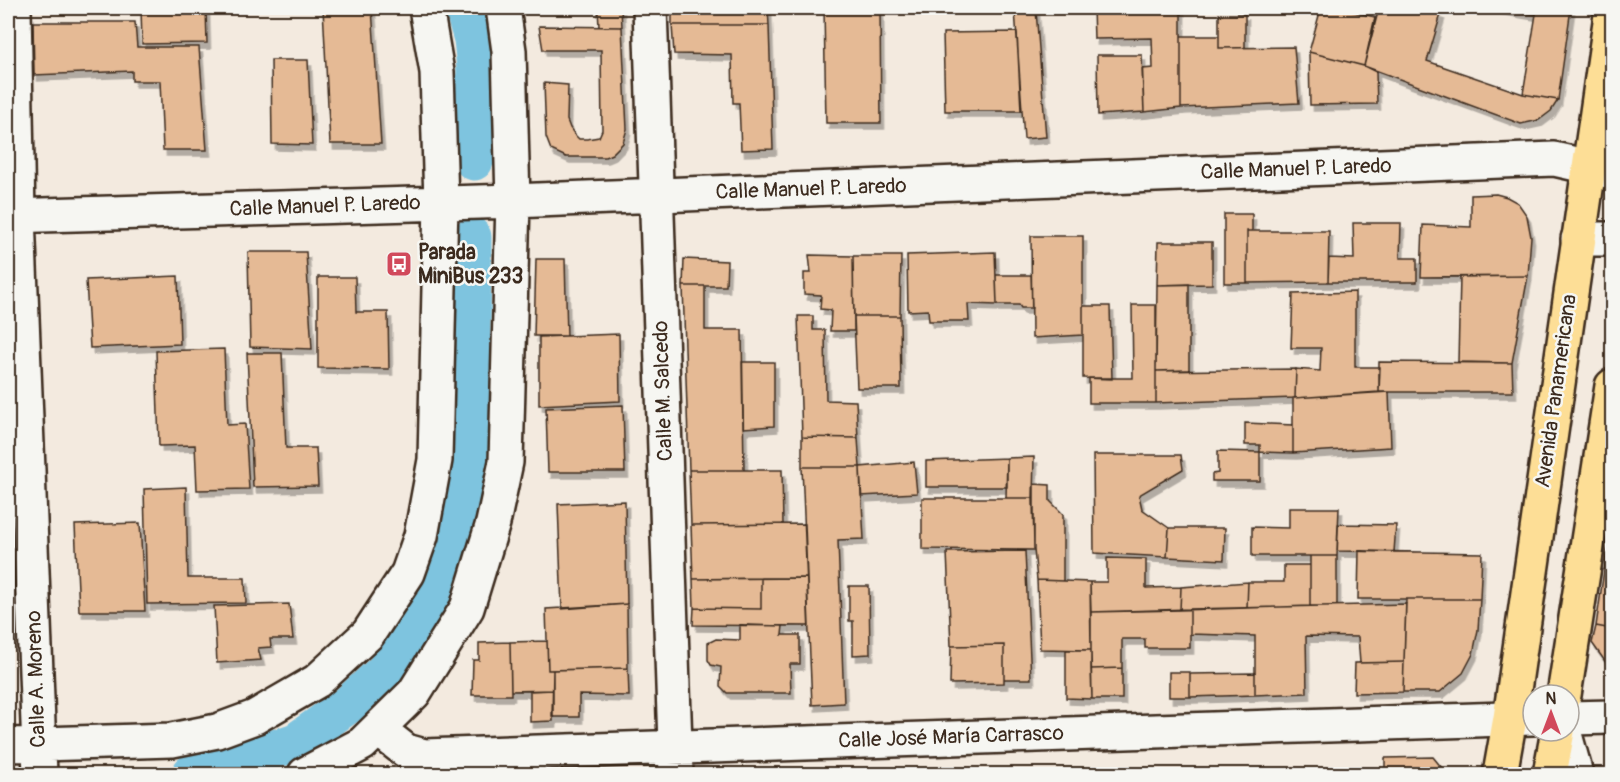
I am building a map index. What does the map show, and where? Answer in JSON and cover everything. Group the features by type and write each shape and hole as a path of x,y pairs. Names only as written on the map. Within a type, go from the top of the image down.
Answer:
{"main road":[{"name":"Avenida Panamericana","path":"1526,683 1578,239 1600,170 1612,8"},
{"path":"1566,683 1612,386"},
{"name":"Avenida Panamericana","path":"1500,774 1521,721"},
{"path":"1550,774 1556,743"}],"street":[{"name":"Calle A. Moreno","path":"14,8 13,216 28,754"},
{"path":"28,754 172,740 217,730 255,717 317,681 368,634 408,573 421,536 435,460 441,202 437,72 426,8"},
{"path":"305,774 362,744 414,693 466,608 493,523 506,462 513,201 509,51 503,8"},
{"name":"Calle M. Salcedo","path":"650,8 675,760"},
{"name":"Calle Manuel P. Laredo","path":"13,216 513,201 1554,159 1600,170"},
{"path":"1578,239 1612,240"},
{"path":"1581,718 1612,717"},
{"name":"Calle José María Carrasco","path":"378,729 406,751 424,756 675,760 1521,718"},
{"path":"1567,743 1576,774"}],"building":[{"path":"141,8 206,8 207,43 142,44"},
{"path":"323,8 372,8 381,144 330,144"},
{"path":"598,8 621,8 622,27 599,27"},
{"path":"672,8 768,8 769,25 672,25"},
{"path":"824,8 880,8 881,123 826,123"},
{"path":"1093,8 1181,8 1181,108 1144,112 1142,69 1153,68 1152,38 1094,39"},
{"path":"1321,8 1338,8 1375,17 1364,66 1309,52"},
{"path":"1379,8 1422,8 1441,14 1427,61 1523,94 1558,100 1551,111 1539,120 1521,124 1364,66"},
{"path":"1495,8 1537,8 1536,15"},
{"path":"1537,8 1571,8 1558,100 1523,94"},
{"path":"1015,10 1036,10 1046,137 1024,139"},
{"path":"1219,14 1245,14 1245,48 1219,48"},
{"path":"33,22 135,22 137,47 199,47 207,150 163,150 160,81 132,81 132,71 34,75"},
{"path":"672,25 769,25 773,149 741,150 739,103 733,103 732,55 674,54"},
{"path":"539,26 622,27 627,129 623,143 612,154 605,157 566,157 551,150 546,137 544,83 568,85 567,120 579,139 599,137 602,130 601,50 543,50"},
{"path":"1017,32 1021,111 945,111 943,33"},
{"path":"1181,36 1219,36 1219,48 1294,47 1299,103 1181,108"},
{"path":"1309,52 1364,66 1376,72 1377,104 1310,105"},
{"path":"1097,55 1142,55 1144,112 1098,115"},
{"path":"271,60 308,60 312,145 272,144"},
{"path":"1496,194 1518,203 1527,216 1531,237 1528,276 1421,277 1423,225 1471,227 1471,195"},
{"path":"1224,214 1252,214 1252,231 1247,231 1247,283 1224,283"},
{"path":"1353,223 1401,223 1400,258 1417,258 1417,282 1328,282 1329,258 1354,259"},
{"path":"1247,231 1329,231 1328,282 1247,283"},
{"path":"1031,236 1083,236 1083,335 1032,338"},
{"path":"1158,242 1212,242 1212,284 1157,285"},
{"path":"248,252 306,252 312,349 250,347"},
{"path":"995,252 997,305 968,304 969,321 929,321 928,310 908,311 907,255"},
{"path":"809,255 853,256 854,331 830,331 831,310 820,309 821,295 804,294 804,273 811,273"},
{"path":"853,256 901,256 900,316 854,316"},
{"path":"536,259 565,259 567,336 534,336"},
{"path":"684,259 727,261 726,286 683,286"},
{"path":"996,275 1031,275 1032,308 1021,308 1019,305 997,305"},
{"path":"178,276 180,344 90,348 86,280"},
{"path":"1528,276 1512,363 1458,362 1460,277"},
{"path":"318,277 355,277 356,312 388,312 389,369 318,368"},
{"path":"1189,284 1189,370 1156,371 1157,285"},
{"path":"683,286 705,286 705,330 742,330 744,470 689,470"},
{"path":"1355,292 1355,367 1380,367 1379,392 1295,398 1296,369 1320,371 1321,348 1291,348 1293,294"},
{"path":"1132,305 1156,305 1156,403 1089,403 1089,378 1133,378"},
{"path":"1083,306 1110,306 1112,379 1083,378"},
{"path":"798,316 813,316 813,330 825,330 826,400 856,401 858,438 802,437"},
{"path":"854,316 900,316 901,388 857,388"},
{"path":"619,334 620,401 539,405 539,337"},
{"path":"224,349 227,425 245,424 249,489 197,490 195,445 159,446 156,351"},
{"path":"247,353 282,353 286,448 316,448 318,486 253,487"},
{"path":"742,362 774,362 774,426 743,428"},
{"path":"1379,362 1512,363 1513,392 1379,392"},
{"path":"1296,369 1295,398 1156,403 1156,371"},
{"path":"1389,392 1391,447 1293,453 1293,398"},
{"path":"623,405 625,472 548,472 546,408"},
{"path":"1245,423 1293,425 1293,453 1260,452 1260,445 1245,445"},
{"path":"802,437 858,438 860,467 802,467"},
{"path":"1218,451 1260,452 1260,481 1212,481 1212,474 1218,473"},
{"path":"1093,455 1181,455 1183,469 1139,495 1142,509 1169,528 1167,557 1094,553"},
{"path":"1034,457 1033,498 1006,498 1007,458"},
{"path":"1007,458 1007,487 926,487 926,461"},
{"path":"914,462 917,493 861,496 860,467"},
{"path":"802,467 860,467 864,539 838,540 844,703 812,705"},
{"path":"689,470 782,470 783,524 691,525"},
{"path":"1034,484 1050,485 1050,501 1063,514 1063,581 1037,580 1034,550"},
{"path":"186,487 188,578 245,578 246,603 147,604 144,489"},
{"path":"922,498 1033,498 1034,550 922,549"},
{"path":"625,501 627,604 562,609 558,504"},
{"path":"1289,508 1339,508 1337,556 1252,556 1252,527 1289,528"},
{"path":"140,523 145,611 79,611 75,525"},
{"path":"1612,523 1612,558 1606,557"},
{"path":"805,524 807,578 693,579 691,525"},
{"path":"1338,524 1396,525 1394,552 1337,551"},
{"path":"1169,528 1225,528 1224,560 1167,557"},
{"path":"1025,551 1031,679 1004,679 1004,645 951,646 947,552"},
{"path":"1359,551 1482,553 1480,599 1358,599"},
{"path":"1310,556 1337,556 1337,606 1310,606"},
{"path":"1606,557 1612,558 1612,629 1596,626"},
{"path":"1107,558 1146,559 1146,588 1181,587 1180,610 1091,612 1090,582 1107,582"},
{"path":"1284,565 1310,565 1310,606 1247,608 1248,582 1284,582"},
{"path":"761,578 761,609 694,608 693,579"},
{"path":"761,578 807,578 809,626 693,625 694,608 761,609"},
{"path":"1037,580 1090,582 1091,650 1040,649"},
{"path":"1248,582 1247,608 1180,610 1181,587"},
{"path":"849,586 869,586 870,654 853,655 853,621 849,621"},
{"path":"1406,599 1480,599 1478,630 1473,654 1463,673 1440,692 1403,692"},
{"path":"289,604 293,639 270,639 271,647 258,648 261,660 217,663 214,606"},
{"path":"627,604 628,668 548,670 546,609"},
{"path":"1406,604 1404,662 1360,663 1358,637 1306,636 1307,693 1255,695 1255,636 1190,634 1190,609"},
{"path":"1190,609 1190,648 1145,648 1145,639 1122,639 1122,668 1091,669 1091,612"},
{"path":"740,625 783,626 782,635 800,635 800,664 790,664 791,693 727,693 720,686 721,667 711,665 708,660 708,643 716,639 740,640"},
{"path":"1596,626 1612,629 1612,671 1592,643"},
{"path":"547,641 548,670 553,670 553,690 511,691 510,642"},
{"path":"510,642 511,695 472,695 473,660 479,660 479,643"},
{"path":"1004,645 1004,683 950,684 951,646"},
{"path":"1066,650 1091,650 1092,699 1066,698"},
{"path":"1404,662 1403,692 1354,693 1355,663"},
{"path":"628,668 629,696 579,695 579,717 552,717 553,670"},
{"path":"1122,668 1122,699 1092,699 1091,669"},
{"path":"1169,672 1190,672 1190,697 1169,697"},
{"path":"1255,673 1255,695 1190,697 1190,674"},
{"path":"553,690 553,721 530,722 530,691"},
{"path":"1433,757 1447,774 1385,774 1385,758"},
{"path":"1144,770 1144,774 1093,774 1093,771"}],"waterway":[{"path":"464,8 473,39 476,68 474,161"},
{"path":"191,774 209,771 296,742 349,704 385,671 416,627 438,584 467,486 472,237"}],"place":[{"name":"Parada MiniBus 233","path":"399,264"}]}
